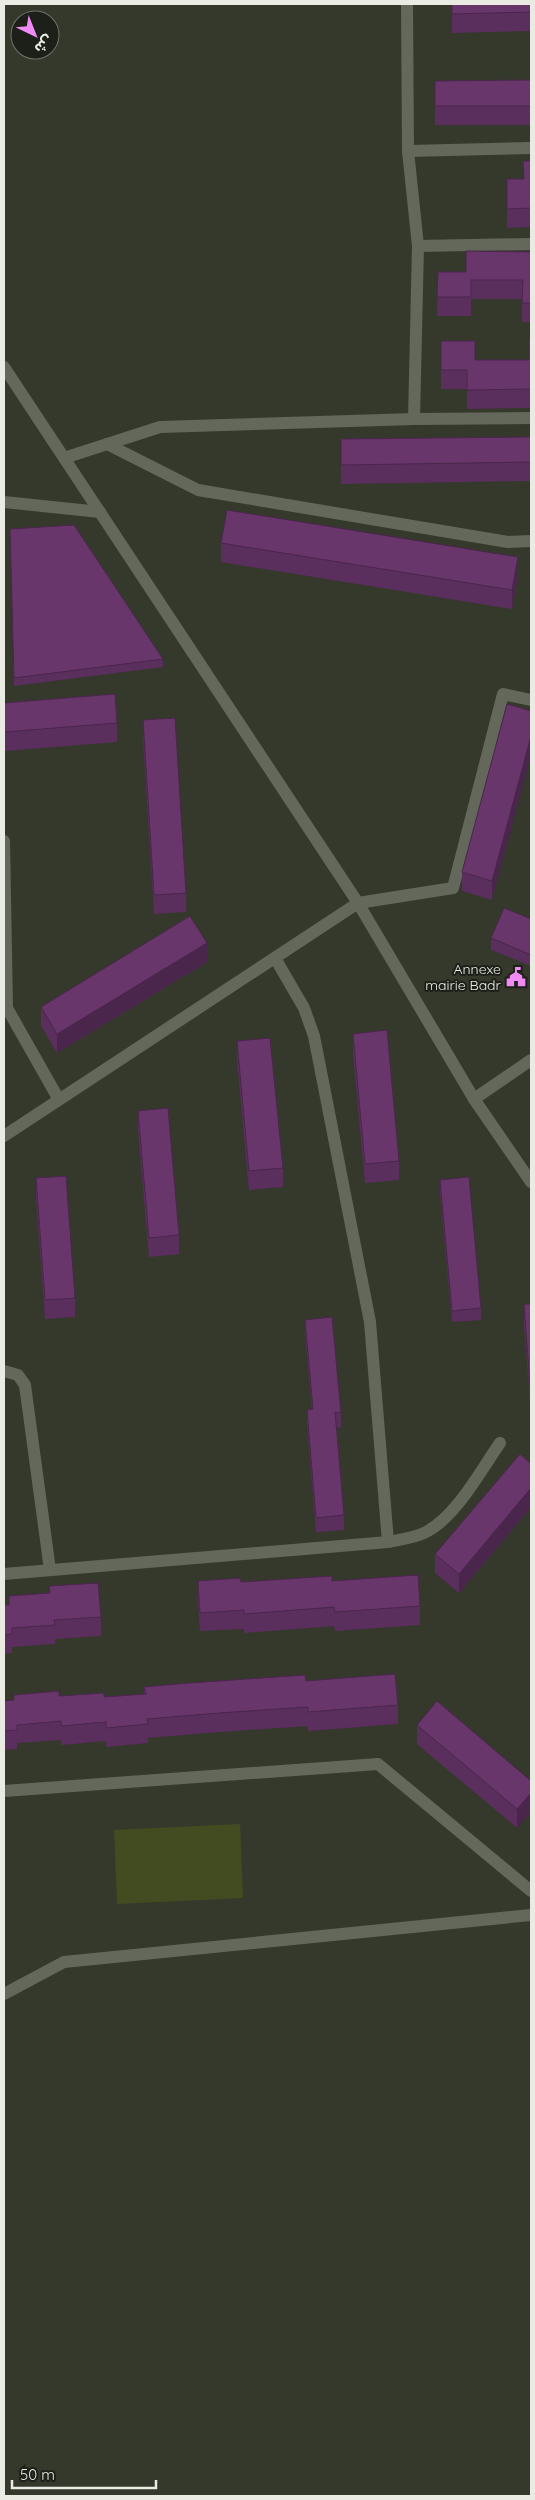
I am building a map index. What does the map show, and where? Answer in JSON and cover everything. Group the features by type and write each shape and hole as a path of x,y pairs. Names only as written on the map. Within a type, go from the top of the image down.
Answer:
{"street":[{"path":"407,4 408,151 418,246 414,419"},
{"path":"408,151 531,148"},
{"path":"418,246 531,244"},
{"path":"4,367 358,903 474,1099 531,1182"},
{"path":"64,458 160,427 414,419 531,418"},
{"path":"107,444 198,490 508,542 531,540"},
{"path":"4,505 100,512"},
{"path":"4,1136 58,1098 358,903 453,888 502,694 531,700"},
{"path":"4,841 5,985 7,1008 58,1098"},
{"path":"275,958 304,1008 314,1036 363,1275 374,1347 388,1542"},
{"path":"474,1099 531,1060"},
{"path":"4,1371 18,1375 25,1385 50,1570"},
{"path":"4,1574 388,1542 412,1537 434,1528 460,1499 500,1443"},
{"path":"4,1791 378,1764 531,1891"},
{"path":"4,1994 64,1962 531,1915"}],"green space":[{"path":"240,1824 243,1898 117,1904 114,1830"}],"building":[{"path":"452,4 531,4 531,12 452,14"},
{"path":"531,80 531,106 435,106 435,81"},
{"path":"523,161 531,161 531,208 507,209 507,179 524,179"},
{"path":"466,251 531,252 531,303 522,303 523,280 471,280 471,297 437,297 438,272 466,272"},
{"path":"529,339 531,339 531,389 467,390 467,370 441,370 441,341 475,341 475,360 529,360"},
{"path":"531,437 531,462 341,465 341,439"},
{"path":"227,510 518,557 512,590 221,543"},
{"path":"74,525 163,659 14,678 10,529"},
{"path":"115,694 117,723 4,732 4,703"},
{"path":"507,704 531,711 531,736 492,881 462,872"},
{"path":"175,718 186,893 154,895 143,720"},
{"path":"504,908 531,919 531,955 491,938"},
{"path":"190,916 207,943 57,1034 41,1007"},
{"path":"387,1030 399,1161 365,1164 353,1034"},
{"path":"270,1038 283,1168 249,1171 237,1041"},
{"path":"168,1108 179,1235 149,1238 138,1111"},
{"path":"66,1176 75,1298 45,1300 36,1178"},
{"path":"469,1177 481,1308 452,1311 440,1180"},
{"path":"524,1304 531,1304 531,1398"},
{"path":"332,1317 341,1413 335,1412 344,1515 316,1518 307,1410 313,1409 305,1320"},
{"path":"520,1454 531,1464 531,1488 459,1574 435,1554"},
{"path":"418,1575 420,1606 335,1612 334,1607 244,1614 244,1610 200,1613 198,1581 240,1578 241,1582 332,1576 332,1581"},
{"path":"98,1583 101,1617 54,1620 55,1625 12,1628 12,1634 4,1635 4,1605 9,1605 9,1596 50,1593 49,1586"},
{"path":"395,1674 398,1705 308,1712 308,1707 219,1713 147,1719 148,1724 106,1728 106,1722 61,1726 61,1721 17,1725 17,1730 4,1731 4,1701 14,1700 14,1695 59,1691 59,1696 104,1693 104,1697 146,1694 144,1687 189,1683 305,1675 306,1681"},
{"path":"437,1701 531,1781 531,1793 517,1809 417,1725"}],"place":[{"name":"Annexe mairie Badr","path":"516,977"}]}
